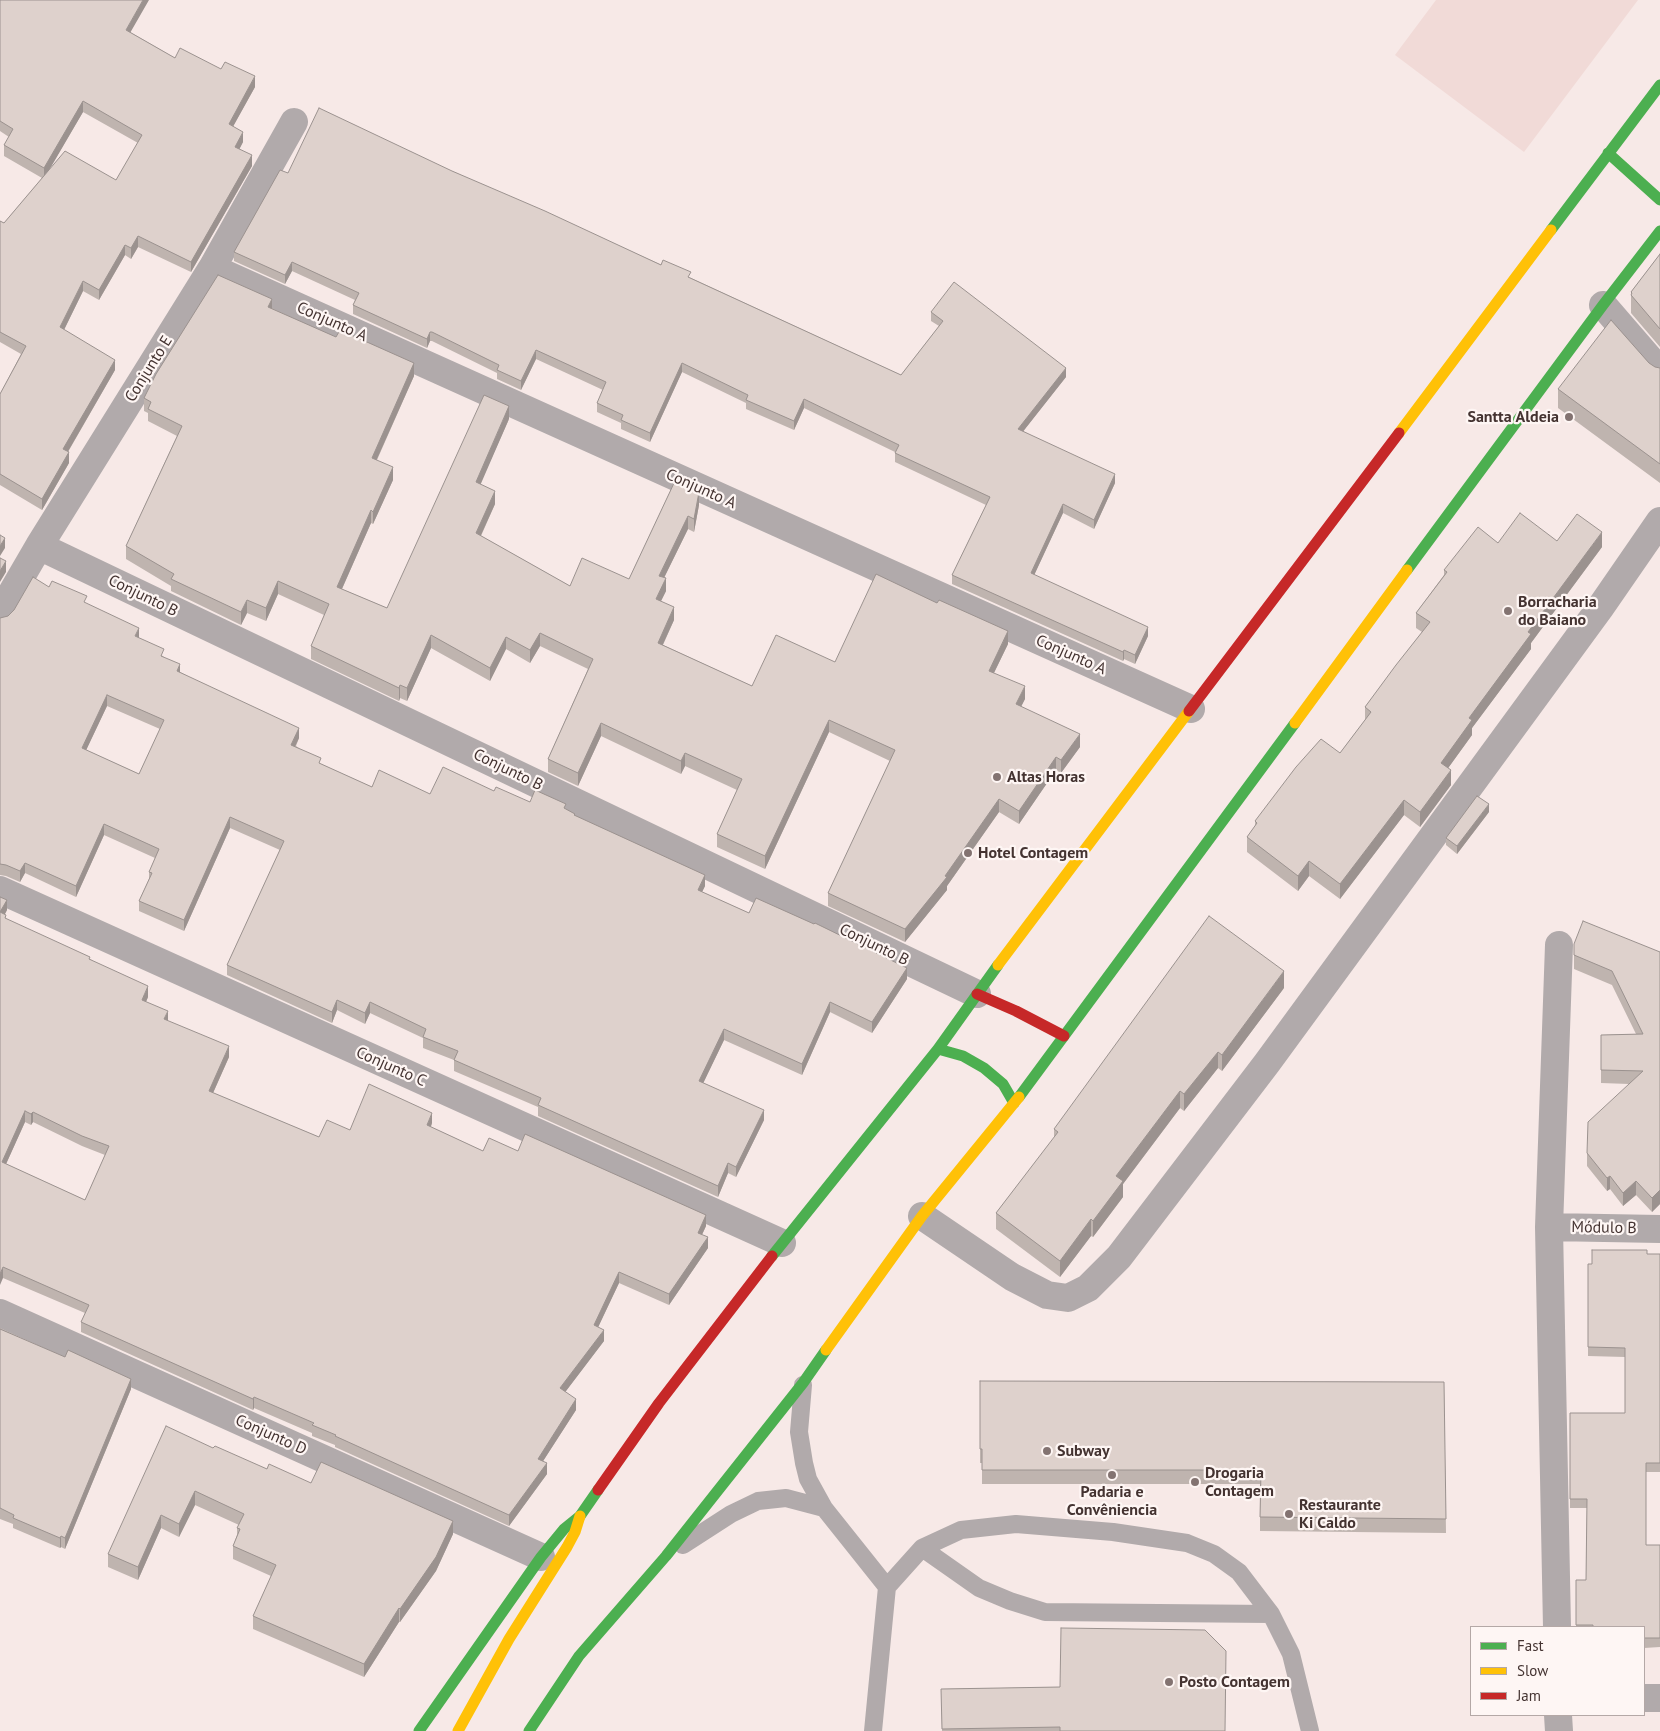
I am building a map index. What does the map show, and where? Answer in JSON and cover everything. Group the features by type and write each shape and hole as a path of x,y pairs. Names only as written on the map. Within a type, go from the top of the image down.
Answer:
{"main road":[{"path":"419,1731 542,1557 564,1529 580,1516 659,1402 782,1243 938,1049 977,994 1660,85"},
{"path":"1608,153 1660,200"},
{"path":"529,1731 579,1656 666,1556 803,1383 922,1216 1014,1103 1603,305 1660,231"},
{"path":"977,994 1024,1015 1064,1036"},
{"path":"938,1049 963,1056 984,1068 1003,1084 1014,1103"},
{"path":"458,1731 509,1639 567,1547 575,1532 580,1516"}],"street":[{"name":"Conjunto E","path":"0,613 39,546 212,268 294,122"},
{"name":"Conjunto A","path":"212,268 1191,709"},
{"path":"1603,305 1660,370"},
{"path":"922,1216 1012,1277 1047,1295 1068,1298 1088,1288 1119,1257 1273,1055 1600,608 1660,521"},
{"name":"Conjunto B","path":"39,546 977,994"},
{"name":"Conjunto C","path":"0,890 782,1243"},
{"path":"1557,1626 1549,1227 1559,945"},
{"name":"Módulo B","path":"1549,1227 1660,1229"},
{"name":"Conjunto D","path":"0,1314 542,1557"},
{"path":"1645,1698 1660,1698"},
{"path":"1558,1716 1559,1731"}],"lane":[{"path":"803,1383 799,1432 808,1479 824,1508 888,1587"},
{"path":"666,1556 731,1514 758,1501 786,1498 824,1508"},
{"path":"873,1731 888,1587 922,1548 961,1530 1016,1524 1113,1532 1187,1543 1214,1554 1239,1572 1271,1614 1291,1654 1310,1731"},
{"path":"922,1548 979,1588 1010,1601 1045,1612 1271,1614"}],"shaded area":[{"path":"1436,0 1638,0 1524,152 1395,55"}],"building":[{"path":"0,0 143,0 126,30 175,58 180,48 221,69 225,62 255,76 229,124 243,132 235,147 252,155 191,262 138,236 131,248 125,245 99,290 83,281 60,327 115,360 63,449 69,452 42,499 0,474 0,394 26,346 0,332 0,221 4,223 65,151 116,180 142,135 83,101 44,168 4,145 13,129 0,121"},
{"path":"319,108 452,171 545,211 661,265 663,260 691,272 688,277 901,375 943,321 931,312 954,282 1066,368 1018,429 1115,474 1094,520 1063,504 1031,573 1148,627 1135,655 1124,650 1123,652 952,575 990,497 895,453 899,445 804,399 794,421 746,400 748,395 682,363 650,433 621,420 623,415 597,403 606,382 536,350 521,381 497,370 499,365 432,332 430,332 427,339 353,305 359,293 292,262 285,275 234,252 280,170 288,173"},
{"path":"1660,254 1660,329 1631,295 1631,292"},
{"path":"218,275 272,299 268,307 336,337 340,330 414,363 372,458 393,467 373,512 371,510 337,587 387,608 484,395 509,406 476,482 495,491 476,533 570,586 582,558 629,579 675,481 699,492 694,519 688,516 659,576 666,578 656,599 674,607 658,643 752,686 776,635 835,662 876,574 937,603 939,600 1008,631 989,671 1025,686 1016,704 1080,734 1061,760 1056,757 1019,811 999,799 945,876 947,877 905,929 828,893 895,750 829,720 765,856 717,834 742,779 685,753 681,761 601,723 578,773 548,759 593,659 540,633 530,650 506,637 490,668 431,635 407,688 400,685 399,688 311,646 329,604 278,581 266,608 247,600 241,612 171,579 174,574 126,546 182,426 148,409 151,402 144,398 156,374"},
{"path":"1611,320 1649,363 1660,368 1660,464 1558,389"},
{"path":"1520,513 1557,541 1577,514 1602,532 1528,632 1531,634 1469,718 1472,720 1441,763 1451,770 1420,812 1404,800 1340,884 1309,861 1298,876 1247,837 1257,823 1255,821 1296,767 1321,739 1340,753 1371,712 1365,707 1430,622 1416,613 1447,572 1444,570 1478,527 1498,543"},
{"path":"0,535 5,538 0,546"},
{"path":"0,558 6,561 0,571"},
{"path":"33,577 49,587 52,581 87,596 84,602 139,628 135,636 164,649 161,656 180,664 177,671 299,728 291,745 321,758 319,763 372,787 379,770 430,794 443,767 494,791 496,787 530,802 535,790 566,804 564,808 574,815 705,875 698,890 749,913 756,898 815,923 907,968 872,1022 830,1002 802,1064 724,1029 699,1081 764,1110 736,1167 728,1163 718,1186 538,1105 541,1098 454,1060 458,1051 423,1037 426,1029 370,1002 365,1013 337,1000 332,1012 227,965 284,841 230,817 184,920 139,901 152,873 149,872 159,849 104,824 76,886 25,863 20,871 0,864 0,618 8,616 14,610","holes":["107,695 164,720 139,774 82,748"]},
{"path":"1477,796 1489,804 1457,846 1446,838"},
{"path":"0,897 7,900 0,912"},
{"path":"0,912 6,915 5,918 148,986 142,1000 168,1011 164,1019 229,1046 209,1091 319,1137 327,1120 350,1130 369,1084 432,1113 427,1125 483,1151 489,1138 518,1151 525,1134 706,1215 698,1233 708,1237 669,1294 619,1272 594,1325 604,1330 560,1388 576,1399 538,1459 547,1463 509,1515 312,1425 314,1423 254,1397 253,1399 81,1322 89,1305 3,1267 0,1274","holes":["25,1111 31,1114 33,1112 82,1136 109,1146 85,1200 2,1162"]},
{"path":"1209,916 1284,971 1222,1055 1218,1052 1184,1094 1180,1091 1116,1176 1123,1181 1093,1221 1091,1219 1060,1261 996,1213 1058,1132 1054,1129"},
{"path":"1583,921 1660,952 1660,1190 1652,1198 1636,1181 1623,1193 1610,1176 1607,1178 1587,1153 1588,1122 1643,1071 1601,1070 1601,1035 1643,1034 1612,971 1574,955 1574,944"},
{"path":"1592,1250 1647,1250 1647,1254 1660,1254 1660,1463 1646,1463 1646,1545 1660,1545 1660,1638 1645,1638 1645,1626 1576,1625 1576,1580 1586,1580 1587,1499 1570,1499 1570,1413 1625,1413 1625,1348 1588,1347 1588,1264 1592,1264"},
{"path":"0,1329 65,1357 68,1350 131,1379 65,1538 61,1536 60,1538 13,1518 14,1515 0,1508"},
{"path":"980,1381 1444,1382 1446,1519 1260,1517 1261,1470 982,1470 982,1449 980,1449"},
{"path":"166,1426 213,1448 215,1446 267,1469 269,1464 311,1483 321,1462 453,1521 436,1557 399,1608 364,1664 253,1616 276,1565 233,1546 240,1529 237,1528 244,1514 195,1491 179,1524 161,1515 138,1567 108,1554"},
{"path":"1061,1628 1205,1630 1226,1651 1225,1731 1060,1731 1060,1727 942,1729 941,1689 1060,1687"}],"traffic: fast":[{"path":"1551,230 1660,85"},
{"path":"1608,153 1660,200"},
{"path":"1407,570 1660,231"},
{"path":"1019,1097 1295,723"},
{"path":"772,1256 938,1049 998,965"},
{"path":"938,1049 963,1056 984,1068 1003,1084 1014,1103"},
{"path":"529,1731 579,1656 666,1556 803,1383 826,1350"},
{"path":"419,1731 541,1557 564,1529 580,1516 598,1490"}],"traffic: slow":[{"path":"1399,433 1551,230"},
{"path":"1295,723 1407,570"},
{"path":"998,965 1189,711"},
{"path":"826,1350 922,1216 1019,1097"},
{"path":"458,1731 509,1639 567,1547 575,1532 580,1516"}],"traffic: jam":[{"path":"1189,711 1399,433"},
{"path":"977,994 1016,1011 1064,1036"},
{"path":"598,1490 659,1403 772,1256"}],"place":[{"name":"Santta Aldeia","path":"1569,417"},
{"name":"Borracharia do Baiano","path":"1508,611"},
{"name":"Altas Horas","path":"997,777"},
{"name":"Hotel Contagem","path":"968,853"},
{"name":"Subway","path":"1047,1451"},
{"name":"Padaria e Convêniencia","path":"1112,1475"},
{"name":"Drogaria Contagem","path":"1195,1482"},
{"name":"Restaurante Ki Caldo","path":"1289,1514"},
{"name":"Posto Contagem","path":"1169,1682"}]}
